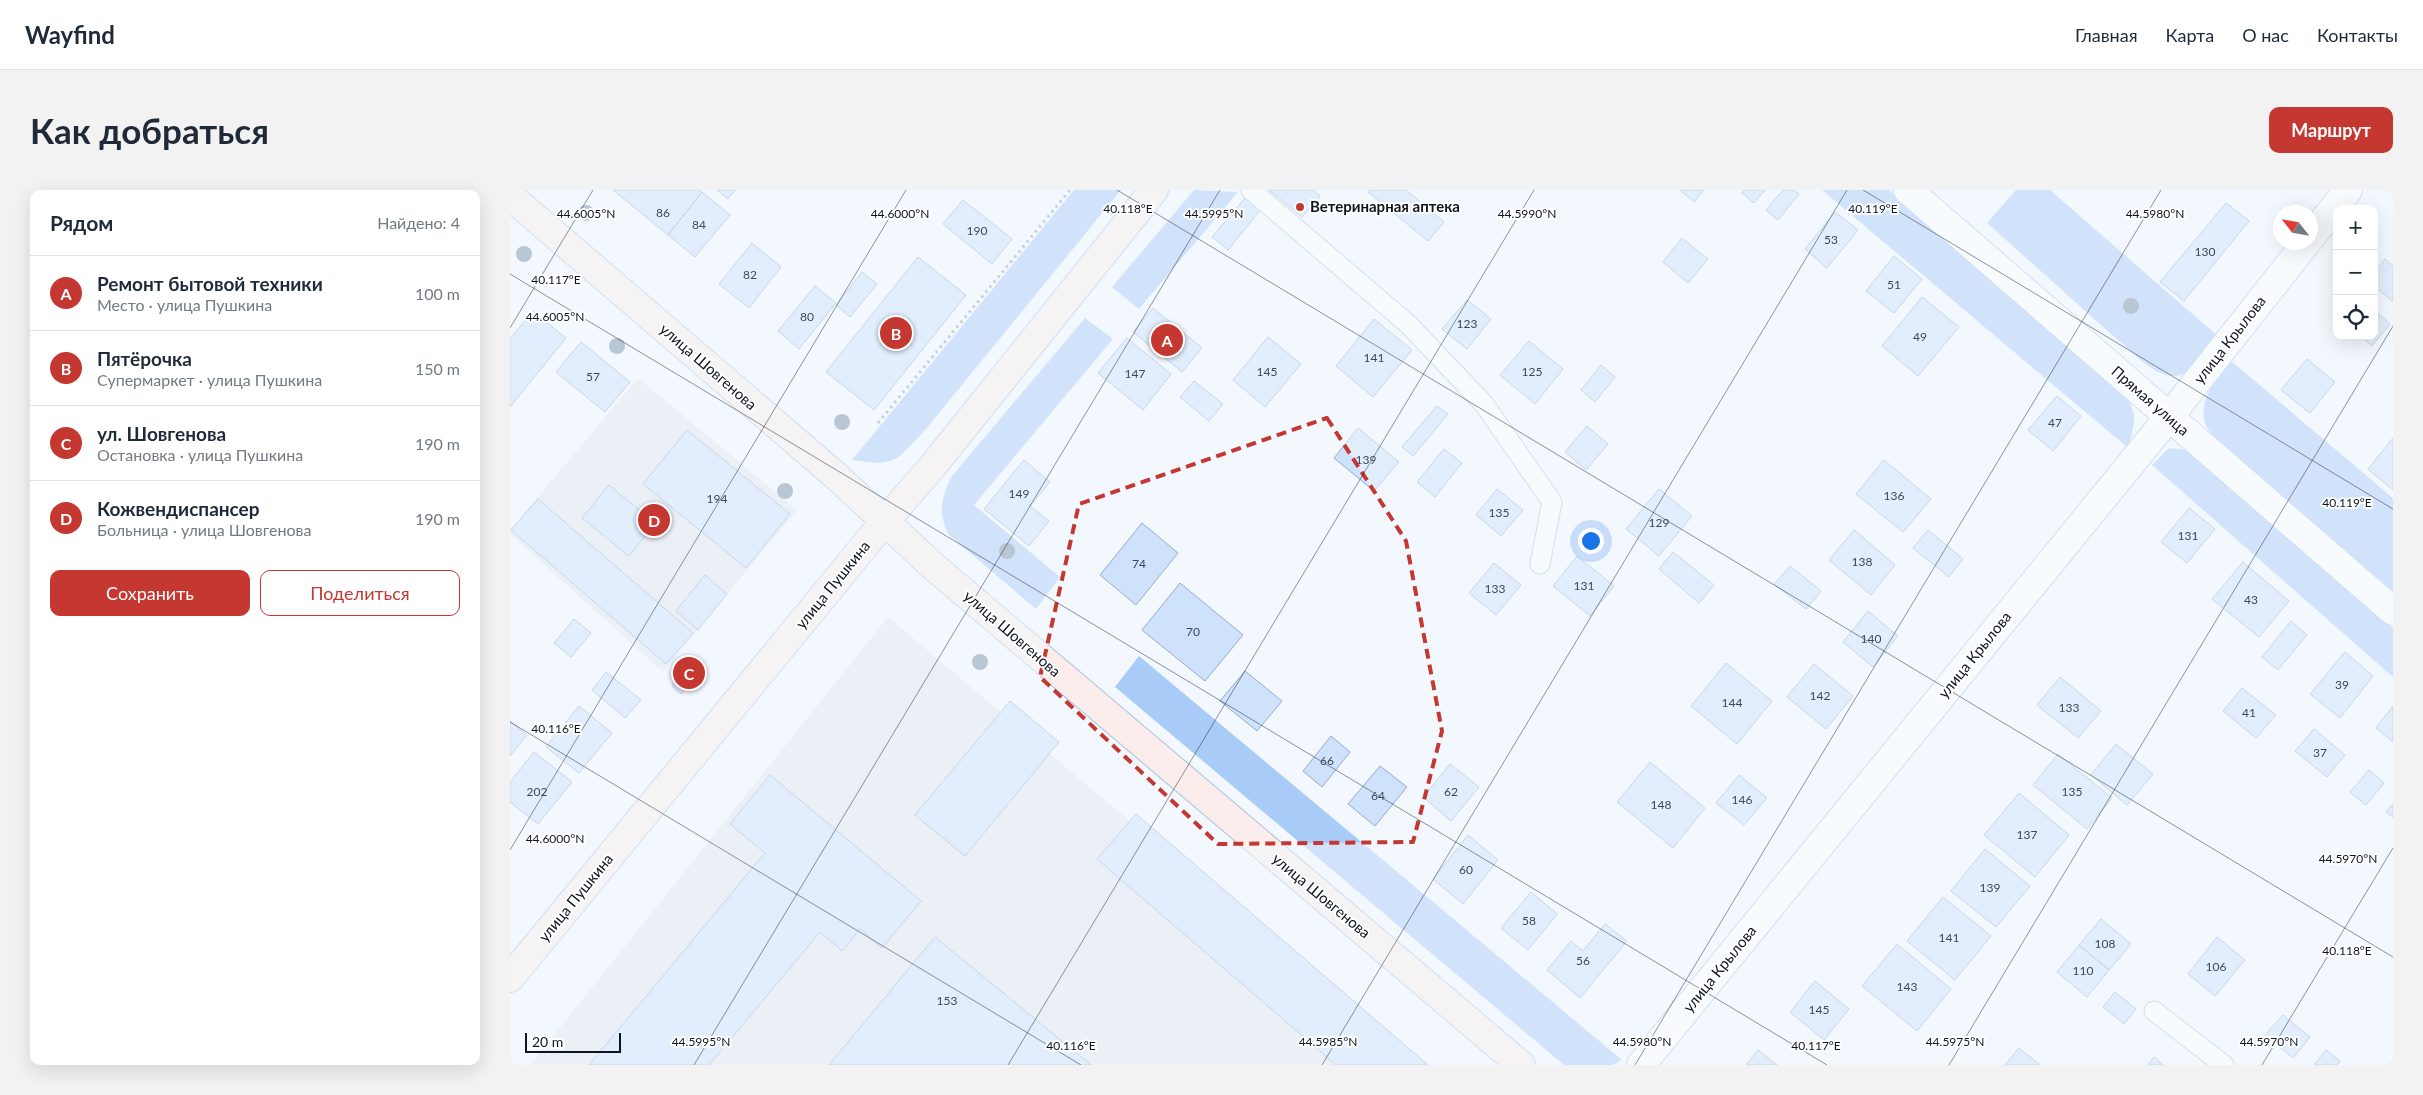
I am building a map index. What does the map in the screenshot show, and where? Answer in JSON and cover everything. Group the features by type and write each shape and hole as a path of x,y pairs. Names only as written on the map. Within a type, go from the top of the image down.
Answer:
{"main road":[{"name":"улица Пушкина","path":"510,978 885,520 932,467 1154,190"},
{"name":"улица Шовгенова","path":"510,196 885,520 933,566 1521,1065"}],"street":[{"name":"Прямая улица","path":"1908,190 2393,611"},
{"path":"2318,228 2348,190"},
{"name":"улица Крылова","path":"1641,1065 2169,417 2301,250"}],"lane":[{"path":"1251,190 1409,325 1484,404 1552,502 1540,564"},
{"path":"2154,1011 2224,1065"}],"path":[{"path":"878,423 1070,190"}],"highlighted area":[{"path":"1327,418 1406,541 1442,731 1413,842 1218,844 1040,677 1079,504"}],"shaded area":[{"path":"1074,190 1121,190 926,429 908,448 895,459 887,462 852,460"},
{"path":"1194,190 1238,192 1139,309 1112,287"},
{"path":"1822,190 1889,190 2118,387 2133,409 2134,422 2128,448"},
{"path":"2016,190 2050,190 2220,338 2202,360 2187,372 2170,376 2158,372 2149,366 1987,223"},
{"path":"1085,318 1113,339 974,505 1060,577 1036,609 949,535 943,520 943,497 952,476"},
{"path":"2230,360 2393,498 2393,591 2219,442 2209,431 2204,415 2206,398"},
{"path":"638,378 797,510 663,672 510,534 510,530"},
{"path":"2169,448 2187,450 2393,628 2393,677 2152,465"},
{"path":"888,617 1419,1065 530,1065"},
{"path":"1139,656 1622,1060 1612,1065 1564,1065 1115,687"}],"building":[{"path":"613,190 699,190 702,192 668,235"},
{"path":"717,190 735,190 728,199"},
{"name":"Ветеринарная аптека","path":"1269,190 1313,190 1320,196 1302,217"},
{"path":"1370,190 1406,190 1444,222 1428,241 1368,192"},
{"path":"1680,190 1704,190 1694,202"},
{"path":"1744,190 1765,190 1754,203 1742,193"},
{"path":"1783,190 1794,190 1799,194 1778,220 1766,210"},
{"path":"702,192 730,215 695,257 668,235"},
{"path":"1246,197 1261,209 1228,250 1212,237"},
{"path":"963,200 1012,239 992,264 943,224"},
{"path":"2226,203 2249,221 2184,301 2160,282"},
{"path":"1835,212 1858,230 1827,268 1805,249"},
{"path":"1682,238 1708,259 1688,283 1663,262"},
{"path":"752,243 781,267 749,308 719,284"},
{"path":"1894,256 1922,279 1894,313 1866,291"},
{"path":"918,257 966,295 874,410 826,372"},
{"path":"2385,259 2393,266 2393,302 2378,289 2378,268"},
{"path":"862,272 877,284 850,317 836,305"},
{"path":"815,286 836,303 799,349 778,331"},
{"path":"1922,297 1959,327 1918,376 1882,346"},
{"path":"1467,300 1491,319 1467,349 1442,329"},
{"path":"1153,308 1202,348 1182,372 1133,332"},
{"path":"533,311 566,338 510,407 510,339"},
{"path":"2378,314 2390,324 2378,339"},
{"path":"1374,319 1412,350 1373,397 1336,366"},
{"path":"1268,337 1301,364 1265,407 1233,380"},
{"path":"1127,338 1171,374 1143,410 1098,373"},
{"path":"2365,340 2377,340 2372,346"},
{"path":"1529,341 1563,369 1535,404 1500,375"},
{"path":"581,342 630,382 605,412 556,372"},
{"path":"2307,359 2335,382 2310,413 2281,390"},
{"path":"1601,365 1615,377 1595,402 1581,390"},
{"path":"1194,381 1223,404 1209,421 1180,397"},
{"path":"2057,396 2081,416 2053,451 2028,430"},
{"path":"1437,406 1448,414 1413,456 1402,447"},
{"path":"1587,426 1608,444 1586,470 1565,452"},
{"path":"1358,428 1399,462 1374,491 1334,458"},
{"path":"687,430 790,514 746,568 643,484"},
{"path":"2393,438 2393,490 2368,469"},
{"path":"1444,449 1462,463 1435,497 1417,482"},
{"path":"1024,460 1050,482 1030,506 1049,521 1029,546 984,509"},
{"path":"1884,460 1931,499 1903,532 1856,494"},
{"path":"609,485 655,523 629,556 582,518"},
{"path":"1497,489 1523,510 1501,536 1476,515"},
{"path":"1659,489 1692,516 1659,556 1626,529"},
{"path":"538,499 693,633 666,664 511,530"},
{"path":"2189,508 2215,529 2187,563 2161,542"},
{"path":"1142,523 1178,553 1136,605 1100,575"},
{"path":"1854,530 1895,565 1871,595 1829,560"},
{"path":"1928,530 1963,559 1949,577 1913,548"},
{"path":"1673,552 1714,585 1699,603 1659,569"},
{"path":"1577,556 1614,586 1590,616 1553,586"},
{"path":"2243,562 2289,601 2259,637 2212,599"},
{"path":"1494,563 1521,585 1496,615 1469,593"},
{"path":"1790,566 1821,591 1806,609 1774,584"},
{"path":"705,575 727,594 698,630 676,611"},
{"path":"1180,583 1243,635 1205,681 1142,630"},
{"path":"1868,611 1898,636 1873,667 1843,642"},
{"path":"574,619 591,633 571,657 554,643"},
{"path":"2291,621 2307,635 2278,670 2262,657"},
{"path":"2345,652 2373,676 2340,718 2310,694"},
{"path":"694,658 704,666 681,694 672,686"},
{"path":"1726,663 1772,701 1737,744 1691,706"},
{"path":"1814,664 1853,696 1826,729 1787,697"},
{"path":"1245,671 1282,701 1257,731 1220,701"},
{"path":"606,672 641,700 625,718 592,690"},
{"path":"2060,677 2101,711 2078,738 2037,705"},
{"path":"2242,688 2276,715 2256,738 2223,711"},
{"path":"1010,701 1059,742 965,856 915,815"},
{"path":"579,706 612,733 579,773 546,747"},
{"path":"2393,706 2393,742 2376,728"},
{"path":"510,721 527,735 510,756"},
{"path":"2314,729 2345,755 2327,777 2295,751"},
{"path":"1331,736 1350,752 1322,787 1303,771"},
{"path":"2116,744 2153,774 2127,805 2091,775"},
{"path":"534,752 572,782 538,824 510,802 510,782"},
{"path":"2058,754 2112,798 2087,829 2033,785"},
{"path":"1650,762 1705,808 1673,848 1617,802"},
{"path":"1450,764 1479,787 1451,821 1423,797"},
{"path":"1380,766 1407,787 1375,826 1348,804"},
{"path":"2369,770 2384,783 2366,805 2350,792"},
{"path":"770,775 921,901 882,948 860,929 842,951 820,932 709,1065 589,1065 765,853 730,824"},
{"path":"1739,775 1767,798 1744,825 1716,803"},
{"path":"2019,793 2069,835 2035,877 1984,835"},
{"path":"2393,804 2393,817 2386,812"},
{"path":"1136,814 1428,1065 1336,1065 1097,859"},
{"path":"1468,835 1498,860 1463,904 1433,879"},
{"path":"1985,849 2030,886 1996,927 1951,891"},
{"path":"1531,892 1557,914 1528,950 1501,928"},
{"path":"1943,897 1991,936 1955,980 1907,941"},
{"path":"2101,919 2131,944 2109,970 2079,945"},
{"path":"1605,924 1627,941 1580,998 1547,970 1571,941 1583,951"},
{"path":"935,937 1091,1065 829,1065"},
{"path":"2217,937 2245,960 2215,996 2188,974"},
{"path":"1897,944 1951,989 1917,1031 1862,986"},
{"path":"2079,945 2109,970 2087,997 2057,972"},
{"path":"1815,981 1849,1009 1824,1040 1790,1012"},
{"path":"2115,992 2136,1009 2124,1024 2103,1007"},
{"path":"2283,1015 2310,1037 2293,1058 2265,1035"},
{"path":"2019,1048 2039,1064 2005,1065"},
{"path":"1758,1050 1777,1065 1746,1065"},
{"path":"2326,1050 2340,1061 2337,1065 2314,1065"},
{"path":"2154,1057 2163,1065 2148,1065"}],"place":[{"name":"Ветеринарная аптека","path":"1300,207"},
{"name":"Пятёрочка","path":"896,333"},
{"name":"Ремонт бытовой техники","path":"1167,340"},
{"name":"Кожвендиспансер","path":"654,520"},
{"name":"ул. Шовгенова","path":"689,673"}]}
